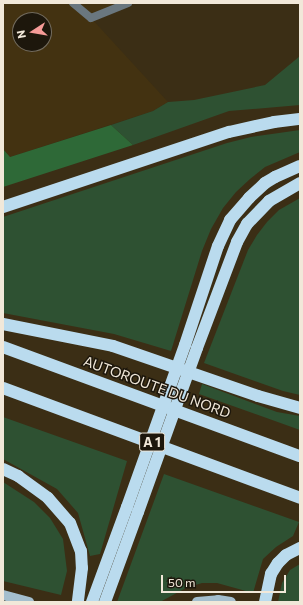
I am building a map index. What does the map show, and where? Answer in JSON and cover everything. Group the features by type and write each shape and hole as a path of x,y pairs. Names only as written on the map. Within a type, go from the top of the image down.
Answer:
{"highway":[{"path":"3,207 229,132 274,122 300,119"},
{"path":"106,599 132,510 218,246 230,220 249,198 265,183 300,166"},
{"path":"94,596 132,510 197,348 237,242 247,224 269,201 300,183"},
{"path":"3,324 113,346 300,408"},
{"name":"AUTOROUTE DU NORD","path":"3,347 300,456"},
{"name":"A 1","path":"3,388 300,498"},
{"path":"3,469 18,476 48,498 70,522 81,551 81,585 78,602"},
{"path":"265,602 271,574 278,563 286,555 300,548"}],"main road":[{"path":"3,595 30,602"},
{"path":"197,602 218,600 231,602"}],"street":[{"path":"73,3 91,18 128,3"}],"shaded area":[{"path":"3,3 128,3 91,18 168,102 153,111 10,157 3,149"}],"green space":[{"path":"300,56 300,105 229,111 133,145 111,125 153,111 168,102 194,100 265,85"},
{"path":"111,125 133,145 3,187 3,149 10,157"},
{"path":"300,130 300,152 265,167 236,192 223,208 211,229 202,251 171,351 114,334 3,313 3,217 227,143 251,137"},
{"path":"300,198 300,395 283,391 204,363 248,250 267,222 279,210"},
{"path":"202,384 277,412 300,416 300,430 199,394"},
{"path":"3,417 127,461 100,554 90,556 78,513 57,489 3,459"},
{"path":"164,474 299,522 293,536 276,547 263,559 253,593 217,583 202,583 186,588 160,602 117,602"},
{"path":"3,482 34,502 50,518 63,539 67,571 61,595 3,581"},
{"path":"300,564 300,602 278,602 282,583 290,570"}]}
